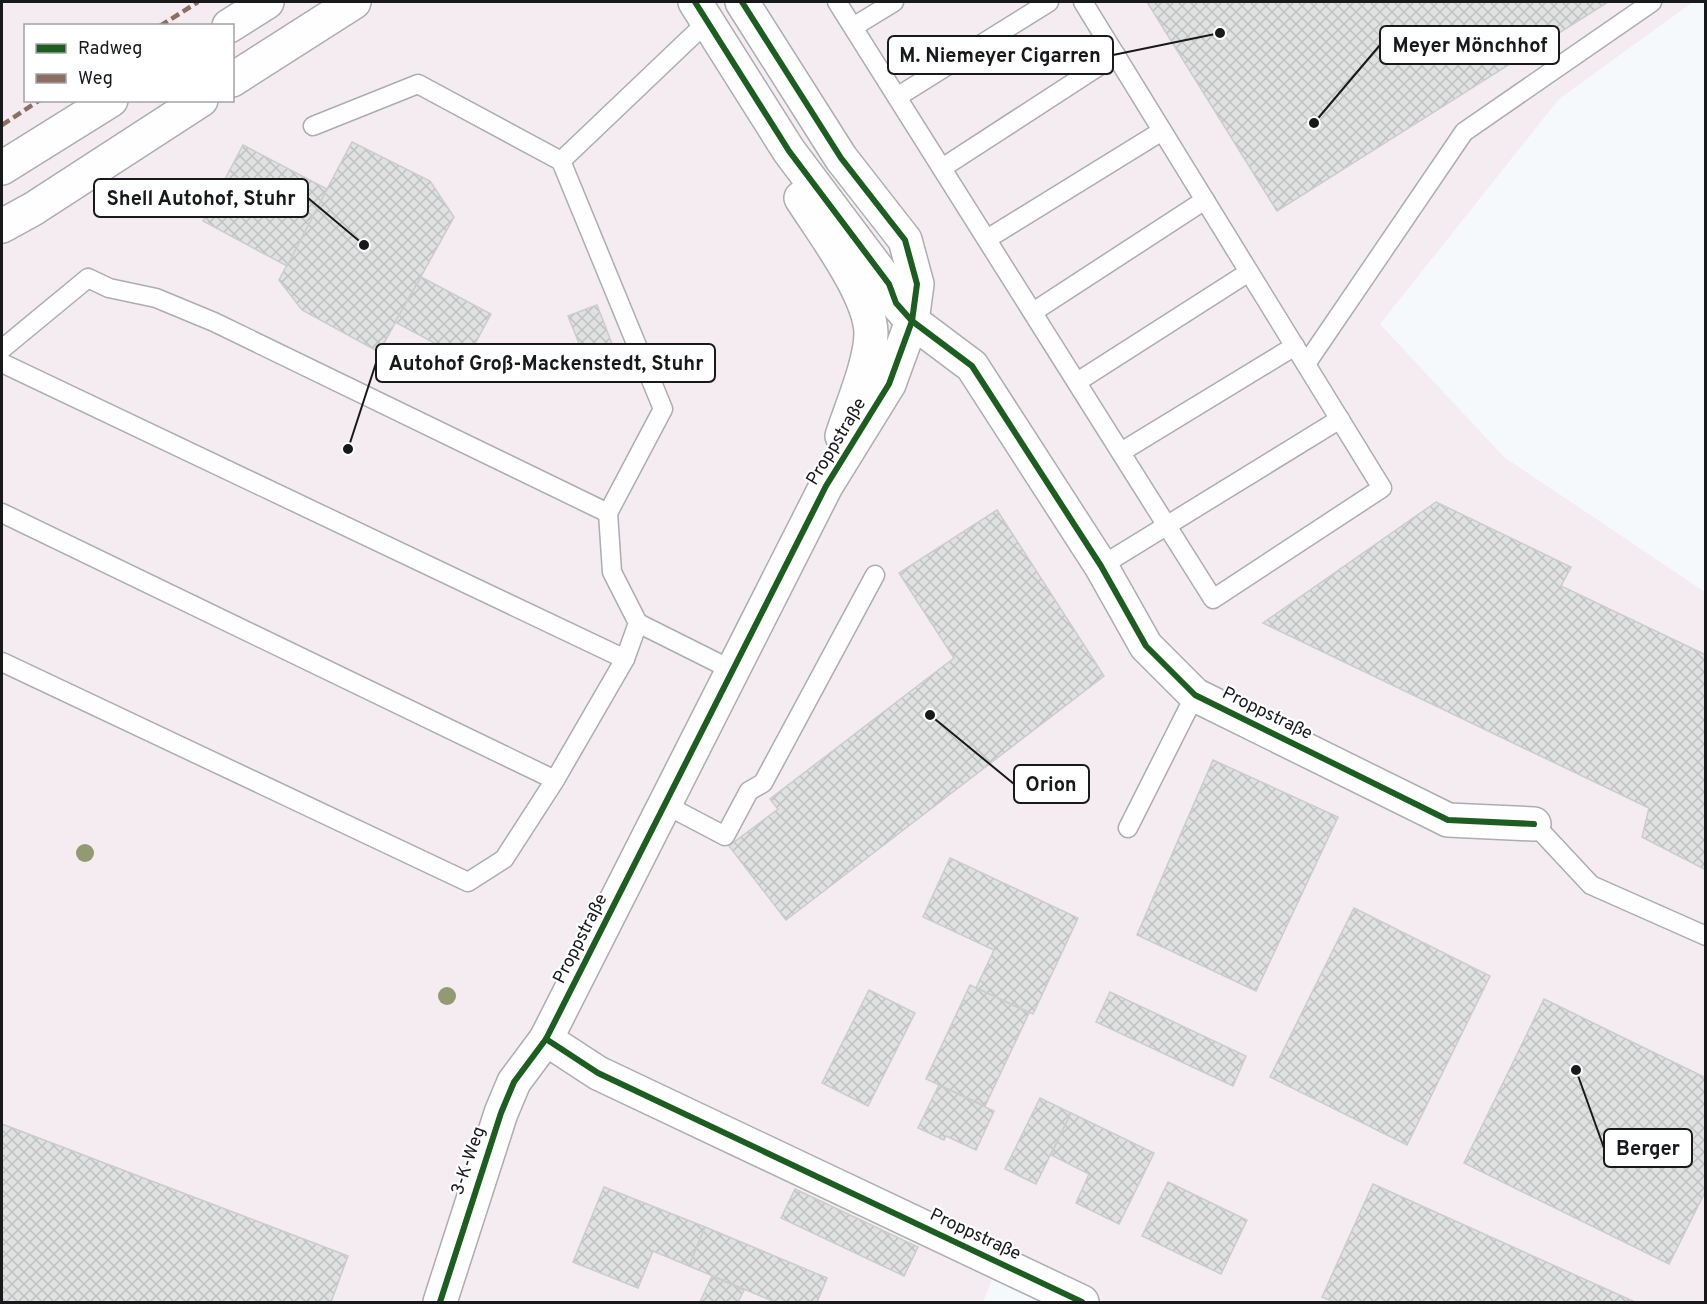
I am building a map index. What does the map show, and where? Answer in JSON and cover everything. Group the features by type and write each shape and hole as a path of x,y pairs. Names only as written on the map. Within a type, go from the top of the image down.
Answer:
{"street":[{"path":"232,24 267,2"},
{"path":"234,79 354,2"},
{"name":"Proppstraße","path":"742,2 841,158 905,240 917,284 912,321 889,384 826,486 546,1039 598,1073 1082,1302"},
{"name":"Proppstraße","path":"701,11 789,151 889,284 896,303 912,321 972,366 1101,566 1146,646 1195,695 1448,820 1534,824"},
{"path":"2,168 108,102"},
{"path":"2,226 33,209 198,102"},
{"name":"Proppstraße","path":"789,151 782,170 860,292 871,332 862,373 826,486"},
{"path":"871,332 912,321"},
{"name":"3-K-Weg","path":"440,1302 501,1113 514,1082 546,1039"}],"lane":[{"path":"837,2 1213,599 1382,488 1083,2"},
{"path":"853,27 894,2"},
{"path":"897,97 1049,2"},
{"path":"1306,364 1464,132 1652,2"},
{"name":"Proppstraße","path":"561,161 701,11"},
{"path":"942,168 1116,55"},
{"path":"314,126 418,84 561,161 663,409 608,513 612,572 638,623 734,671"},
{"path":"987,239 1162,130"},
{"path":"1033,312 1205,200"},
{"path":"1077,382 1249,272"},
{"path":"2,349 88,278 109,288 156,298 214,322 608,513"},
{"path":"1121,452 1295,346"},
{"path":"2,363 625,659"},
{"path":"1101,566 1340,419"},
{"path":"2,513 555,780"},
{"path":"666,805 725,836 749,791 762,783 875,575"},
{"path":"2,662 468,882 504,859 555,780 625,659 638,623"},
{"path":"1128,828 1195,695"},
{"path":"1534,824 1591,885 1706,936"}],"shaded area":[{"path":"2,2 1693,2 1559,99 1380,324 1504,457 1705,592 1705,1302 1046,1302 993,1277 983,1302 2,1302"}],"building":[{"path":"1147,2 1608,2 1277,211"},
{"path":"352,142 430,181 454,217 379,352 302,310 279,280"},
{"path":"243,145 327,189 287,266 203,221"},
{"path":"421,277 491,314 466,360 395,322"},
{"path":"597,305 619,362 591,373 568,316"},
{"path":"1436,502 1571,567 1561,586 1706,655 1706,870 1642,837 1649,808 1263,623"},
{"path":"997,510 1104,676 786,920 729,846 778,809 770,799 954,658 899,573"},
{"path":"1213,760 1338,817 1256,991 1137,935"},
{"path":"950,858 1078,918 1033,1014 976,988 994,950 923,917"},
{"path":"1354,908 1490,976 1407,1145 1270,1077"},
{"path":"970,985 1029,1013 985,1106 926,1079"},
{"path":"869,990 915,1013 868,1106 822,1083"},
{"path":"1110,992 1246,1056 1233,1086 1096,1022"},
{"path":"1544,999 1706,1078 1706,1190 1669,1264 1464,1163"},
{"path":"939,1085 994,1111 976,1150 946,1136 944,1140 918,1128"},
{"path":"1040,1098 1071,1113 1036,1184 1005,1169"},
{"path":"1071,1113 1154,1153 1119,1224 1076,1203 1089,1174 1051,1155"},
{"path":"2,1124 348,1256 331,1302 2,1302"},
{"path":"1168,1182 1247,1220 1221,1274 1142,1236"},
{"path":"1373,1184 1635,1302 1334,1302 1322,1297"},
{"path":"604,1187 705,1227 689,1266 653,1251 638,1288 573,1262"},
{"path":"795,1189 918,1247 904,1276 781,1218"},
{"path":"705,1227 827,1278 817,1302 775,1302 689,1266"},
{"path":"712,1276 744,1290 738,1302 700,1302"}],"marked path":[{"path":"163,24 198,2"},
{"path":"2,125 37,102"}],"cycle path":[{"path":"695,2 789,151 889,284 896,303 912,321 972,366 1101,566 1146,646 1195,695 1448,820 1534,824"},
{"path":"440,1302 501,1113 514,1082 546,1039 826,486 889,384 912,321 917,284 905,240 841,158 742,2"},
{"path":"546,1039 598,1073 1082,1302"}],"place":[{"name":"M. Niemeyer Cigarren","path":"1220,33"},
{"name":"Meyer Mönchhof","path":"1314,123"},
{"name":"Shell Autohof, Stuhr","path":"364,245"},
{"name":"Autohof Groß-Mackenstedt, Stuhr","path":"348,449"},
{"name":"Orion","path":"930,715"},
{"name":"Berger","path":"1576,1070"}]}
